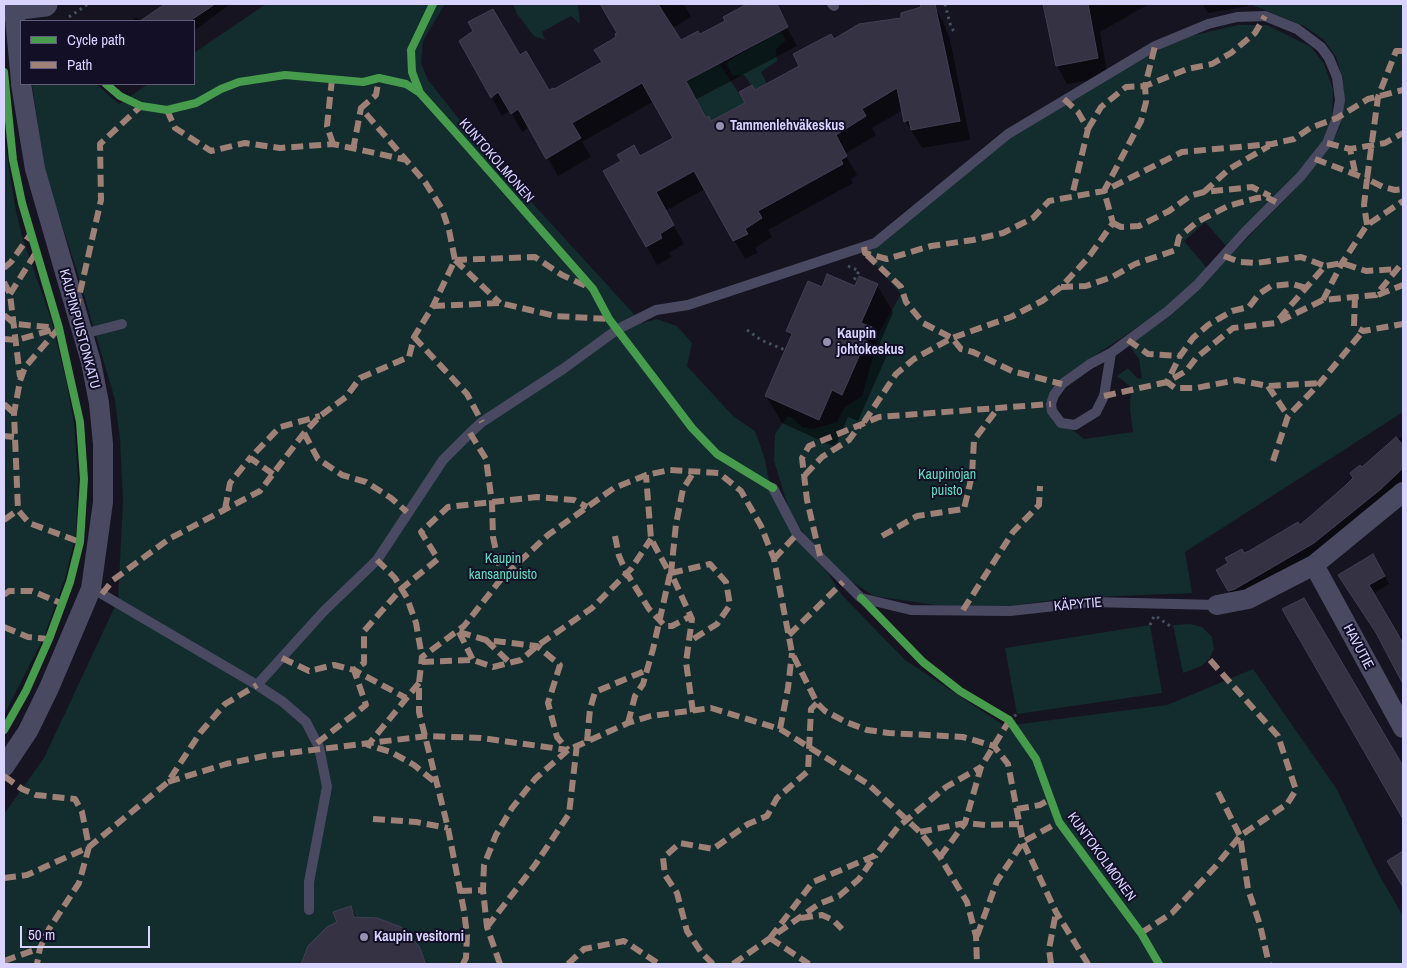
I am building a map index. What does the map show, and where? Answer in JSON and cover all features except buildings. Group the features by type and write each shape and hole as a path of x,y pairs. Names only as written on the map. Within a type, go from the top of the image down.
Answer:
{"street":[{"path":"9,9 61,13"},
{"name":"KAUPINPUISTONKATU","path":"9,9 20,77"},
{"name":"KAUPINPUISTONKATU","path":"4,766 28,732 91,589 103,502 103,444 99,404 83,334 35,169 21,85"},
{"name":"KÄPYTIE","path":"1217,605 1248,599 1314,565 1403,492"},
{"name":"HAVUTIE","path":"1314,565 1403,728"}],"lane":[{"path":"257,685 324,611 377,560 444,460 470,433 482,422 563,369 618,329 656,310 688,305 875,243 1008,134 1156,46 1208,24 1237,17 1265,16 1297,28 1321,47 1329,58 1337,77 1340,100 1337,118 1327,143 1301,176 1245,232 1197,285 1163,315 1111,353 1090,364 1062,384 1054,395 1052,411 1061,423 1075,425 1096,412 1104,396 1111,353"},
{"path":"83,334 122,324"},
{"name":"KÄPYTIE","path":"773,488 797,534 861,598 910,610 1010,611 1091,602 1217,605"},
{"path":"91,589 257,685 283,702 306,722 319,747 327,787 308,882 309,910"}],"path":[{"path":"61,13 88,4"},
{"path":"945,4 951,27 955,33"},
{"path":"747,330 760,340 785,350"},
{"path":"1154,615 1174,628"},
{"path":"1009,720 1017,714"},
{"path":"1001,715 1009,720 1014,728"}],"green space":[{"name":"Kaupin kansanpuisto","path":"266,4 445,4 423,41 421,63 428,80 482,148 642,323 657,319 677,326 692,343 687,366 733,416 755,431 765,459 770,487 808,551 827,572 842,595 905,660 1005,726 1167,705 1253,669 1336,788 1378,873 1403,916 1403,964 4,964 4,814 44,758 118,600 123,501 120,439 115,400 76,268 45,173 32,85 97,85 119,104 147,85 195,85 195,52"},
{"path":"513,4 578,4 580,24 571,16 542,32 545,40 534,36 517,14"},
{"name":"Kaupinojan puisto","path":"1250,4 1403,4 1403,412 1185,552 1192,593 1069,598 1001,607 935,605 874,596 843,576 809,541 790,513 774,461 775,434 787,417 791,417 802,427 813,429 837,422 844,408 862,396 880,331 901,294 865,253 1015,134 1068,100 1179,39 1237,25 1267,25 1311,47 1324,64 1333,89 1332,117 1322,143 1297,174 1226,246 1205,222 1184,241 1207,268 1168,307 1070,372 1046,404 1053,422 1070,428 1084,439 1133,432 1130,409 1131,387 1117,376 1128,368 1137,378 1142,379 1139,359 1129,345 1173,314 1305,179 1330,147 1340,126 1344,101 1342,76 1336,57 1324,40 1304,26"},
{"path":"780,31 786,40 776,49 777,61 761,72 767,84 755,90 744,75 733,76 726,64 730,60"},
{"path":"719,63 745,103 711,121 709,117 706,118 686,81"},
{"path":"4,136 15,206 22,236 51,319 66,380 74,423 78,479 76,534 65,578 44,637 4,715"},
{"path":"1190,624 1202,627 1212,637 1214,649 1209,659 1201,666 1183,673 1173,625"},
{"path":"1150,625 1162,693 1017,714 1005,648"}],"marked path":[{"path":"1088,129 1101,107 1126,87 1145,86 1187,69 1212,64 1231,53 1255,33 1265,16"},
{"path":"864,422 896,374 914,359 952,338 1011,317 1042,301 1061,287 1088,258 1113,223 1104,191 1141,121 1146,102 1145,86 1155,46"},
{"path":"1403,51 1396,51 1378,97 1367,179 1383,187 1395,190 1403,189"},
{"path":"102,594 113,580 169,539 260,491 304,433 320,416 346,397 360,378 409,357 414,337 433,306 455,260 449,230 442,209 425,182 361,108 376,95 379,78"},
{"path":"332,79 327,126 333,144"},
{"path":"864,247 865,253 887,259 931,246 973,240 1003,233 1033,218 1049,201 1104,191 1182,152 1272,144 1294,139 1310,128 1337,118 1368,99 1403,90"},
{"path":"1064,99 1078,112 1088,129 1072,196"},
{"path":"76,310 101,200 100,144 141,106"},
{"path":"353,150 361,108"},
{"path":"167,110 175,128 211,151 245,143 280,148 333,144 407,160"},
{"path":"1355,172 1350,149 1385,143 1403,133"},
{"path":"1327,143 1350,149"},
{"path":"1204,192 1229,169 1269,146"},
{"path":"1315,159 1367,179 1364,205 1367,225"},
{"path":"1113,223 1121,227 1139,226 1169,211 1190,196 1204,192 1252,187 1270,196"},
{"path":"1061,287 1086,286 1112,277 1135,264 1176,250 1179,237 1197,222 1228,206 1266,197 1276,202"},
{"path":"1323,300 1342,263 1367,225 1403,201"},
{"path":"4,268 11,262 30,235"},
{"path":"10,294 35,254"},
{"path":"867,255 901,287 906,302 923,323 952,338 961,349 973,352 1012,371 1062,384"},
{"path":"1224,256 1240,262 1256,263 1301,257 1325,266"},
{"path":"455,260 535,257 562,275 586,286"},
{"path":"455,260 500,303"},
{"path":"1104,396 1167,382 1186,371 1196,358 1233,328 1276,323 1323,300 1376,295 1403,262"},
{"path":"1279,319 1325,266 1342,263 1366,271 1397,269"},
{"path":"4,282 10,294 20,377"},
{"path":"1306,288 1292,284 1271,286 1259,294 1249,307 1232,311 1208,325 1193,338 1180,356 1167,382 1175,388 1196,388 1237,380 1268,386 1320,383"},
{"path":"1378,295 1403,285"},
{"path":"1355,296 1354,326 1363,331 1403,324"},
{"path":"433,306 500,303 555,316 609,319"},
{"path":"4,315 15,324 59,328"},
{"path":"59,328 25,367 20,381 14,413 18,510 29,523 80,542"},
{"path":"4,339 17,340 52,330"},
{"path":"1273,461 1288,416 1320,383 1363,331"},
{"path":"414,337 467,394 482,422"},
{"path":"1128,340 1148,354 1180,356"},
{"path":"1268,386 1288,416"},
{"path":"4,404 14,413"},
{"path":"820,556 807,500 802,458 809,446 879,417 1051,404"},
{"path":"882,536 917,516 964,509 972,475 974,440 998,408"},
{"path":"273,474 250,458 280,427 320,416"},
{"path":"805,475 822,457 849,440 860,425"},
{"path":"304,433 318,459 342,475 366,482 391,498 407,512"},
{"path":"470,433 486,459 492,503 493,537 502,578"},
{"path":"4,436 14,437"},
{"path":"225,509 230,483 250,458"},
{"path":"463,964 466,958 467,935 464,911 448,828 419,712 419,683 422,657 464,626 502,578 548,535 614,488 646,475 670,470 719,473 741,491 761,526 774,559 792,653 817,703 825,711 867,730 963,737 994,746 1008,764 1023,842 1056,912 1088,964"},
{"path":"693,712 686,662 692,619 671,573 676,524 683,489 695,470"},
{"path":"628,723 635,696 643,684 653,649 670,574 651,539 646,475"},
{"path":"963,610 1013,532 1039,505 1040,486"},
{"path":"317,743 366,705 354,670 364,663 364,631 401,589 438,559 421,532 448,507 537,497 574,500 587,507"},
{"path":"4,520 18,510"},
{"path":"774,559 797,534"},
{"path":"615,536 619,556 626,572 649,609 665,626 672,626 691,616"},
{"path":"422,662 473,660 493,667 521,660 537,646 592,608 631,569 651,539"},
{"path":"377,560 395,578 407,598 416,623 422,657"},
{"path":"671,573 710,564 726,582 730,605 717,624 690,641"},
{"path":"789,635 843,582"},
{"path":"4,595 9,591 32,591 63,604"},
{"path":"4,627 28,637 49,639"},
{"path":"459,632 486,640 537,646 560,665 548,703 557,737 568,750"},
{"path":"459,632 473,660"},
{"path":"486,640 510,663"},
{"path":"780,729 788,688 792,653"},
{"path":"282,658 309,671 334,665 354,670 406,698"},
{"path":"1141,933 1172,913 1215,867 1240,836 1287,804 1296,790 1278,736 1209,659"},
{"path":"587,741 590,709 595,692 647,670"},
{"path":"419,683 368,745 391,752 414,765 436,783"},
{"path":"4,878 27,875 89,847 168,782 200,733 225,704 257,685"},
{"path":"713,964 701,952 687,931 677,893 665,875 663,858 680,843 713,849 748,824 767,816 777,798 808,771 811,709 817,703"},
{"path":"500,964 487,927 483,890 484,865 496,835 512,808 535,779 568,750 628,723 651,716 711,708 780,729 868,784 920,832 940,857 967,902 976,936 977,964"},
{"path":"940,857 965,823 981,767 1009,721"},
{"path":"168,782 226,764 264,756 427,736 481,738 568,750"},
{"path":"487,927 535,865 569,814 577,744"},
{"path":"770,938 813,882 876,855 898,827 946,787 981,767"},
{"path":"4,776 22,789 36,795 75,799 82,812 89,847 79,883 49,929 40,948 37,964"},
{"path":"1218,792 1240,836 1248,889 1260,925 1269,964"},
{"path":"1017,809 1040,805 1050,799"},
{"path":"373,819 416,822 448,828"},
{"path":"977,936 997,881 1023,842 1059,822"},
{"path":"920,832 965,823 986,825 1019,824"},
{"path":"733,964 819,904 839,896 859,879 876,855"},
{"path":"460,891 483,890"},
{"path":"1051,964 1049,949 1056,912"},
{"path":"801,918 822,915 833,920 842,929"},
{"path":"770,938 809,964"},
{"path":"568,964 584,949 624,941 659,964"},
{"path":"4,961 40,948"}],"cycle path":[{"path":"420,93 412,72 411,50 433,4"},
{"path":"4,72 13,160 22,203 59,328 80,422 84,479 80,542 70,582 49,639 26,691 4,730"},
{"name":"KUNTOKOLMONEN","path":"107,85 120,96 141,106 167,110 196,103 221,89 239,82 285,75 363,82 379,78 406,84 420,93 593,289 609,319 692,428 717,454 773,488"},
{"name":"KUNTOKOLMONEN","path":"861,598 923,662 960,691 1009,720 1036,759 1059,822 1141,933 1159,964"}],"place":[{"name":"Tammenlehväkeskus","path":"720,126"},
{"name":"Kaupin johtokeskus","path":"827,342"},
{"name":"Kaupin vesitorni","path":"364,937"}]}
